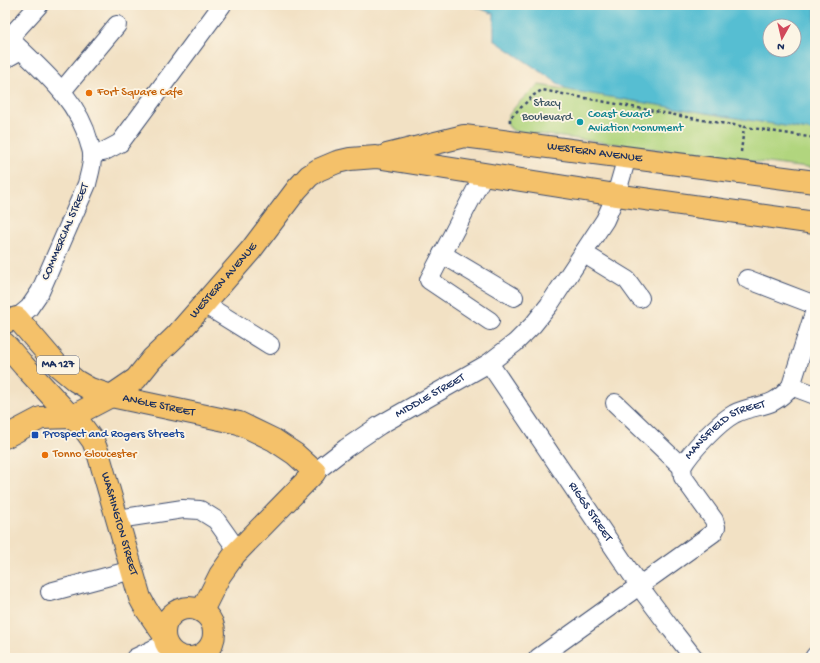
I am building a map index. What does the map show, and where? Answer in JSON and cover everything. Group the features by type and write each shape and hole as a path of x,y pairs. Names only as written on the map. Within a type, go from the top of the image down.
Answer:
{"main road":[{"name":"WESTERN AVENUE","path":"71,417 111,396 136,380 152,360 176,336 251,250 297,189 309,176 318,170 337,162 350,159 376,157 464,136 815,182"},
{"name":"WESTERN AVENUE","path":"376,157 815,223"},
{"name":"ANGLE STREET","path":"11,320 76,381 90,389 111,396 239,423 274,440 295,454 315,472"},
{"name":"WASHINGTON STREET","path":"5,344 71,417 82,426 93,441 118,519 140,598 165,639"},
{"path":"41,418 42,403 54,360"},
{"path":"5,437 41,418 71,417"},
{"name":"MIDDLE STREET","path":"202,611 220,575 238,550 315,472"},
{"path":"187,608 202,611 212,622 214,637 211,645 206,651 193,658 177,655 171,650 165,639 165,627 167,620 172,614 179,610 187,608"}],"street":[{"path":"5,59 11,41 38,5"},
{"path":"92,154 103,152 120,143 222,5"},
{"path":"62,91 117,25"},
{"name":"COMMERCIAL STREET","path":"11,41 62,91 77,111 86,131 92,154 91,168 87,184 40,292 30,308 11,320"},
{"name":"MIDDLE STREET","path":"315,472 346,448 380,425 489,363 515,343 533,325 549,305 605,220 616,194 627,158"},
{"path":"484,174 429,280 490,321"},
{"path":"583,253 627,280 640,298"},
{"path":"442,254 514,297"},
{"path":"747,279 815,305"},
{"path":"204,304 270,346"},
{"name":"MANSFIELD STREET","path":"538,658 710,537 716,527 714,520 683,477 682,467 689,456 726,420 740,412 777,401 791,386 815,310"},
{"name":"RIGGS STREET","path":"489,363 640,586 694,658"},
{"path":"791,386 815,395"},
{"path":"615,403 682,467"},
{"path":"118,519 183,509 200,510 216,520 238,550"},
{"path":"50,592 132,570"},
{"path":"135,658 165,639"}],"path":[{"path":"511,126 510,121 513,115 534,95 542,90 744,127 815,138"},
{"path":"740,156 744,127"}],"green space":[{"name":"Stacy Boulevard","path":"539,85 815,131 815,169 514,131 506,122 508,117 520,102"}],"water":[{"path":"472,5 815,5 815,131 568,90 494,40 494,14"}],"place":[{"name":"Fort Square Cafe","path":"89,93"},
{"name":"Coast Guard Aviation Monument","path":"580,122"},
{"name":"Prospect and Rogers Streets","path":"35,435"},
{"name":"Tonno Gloucester","path":"45,455"}]}
